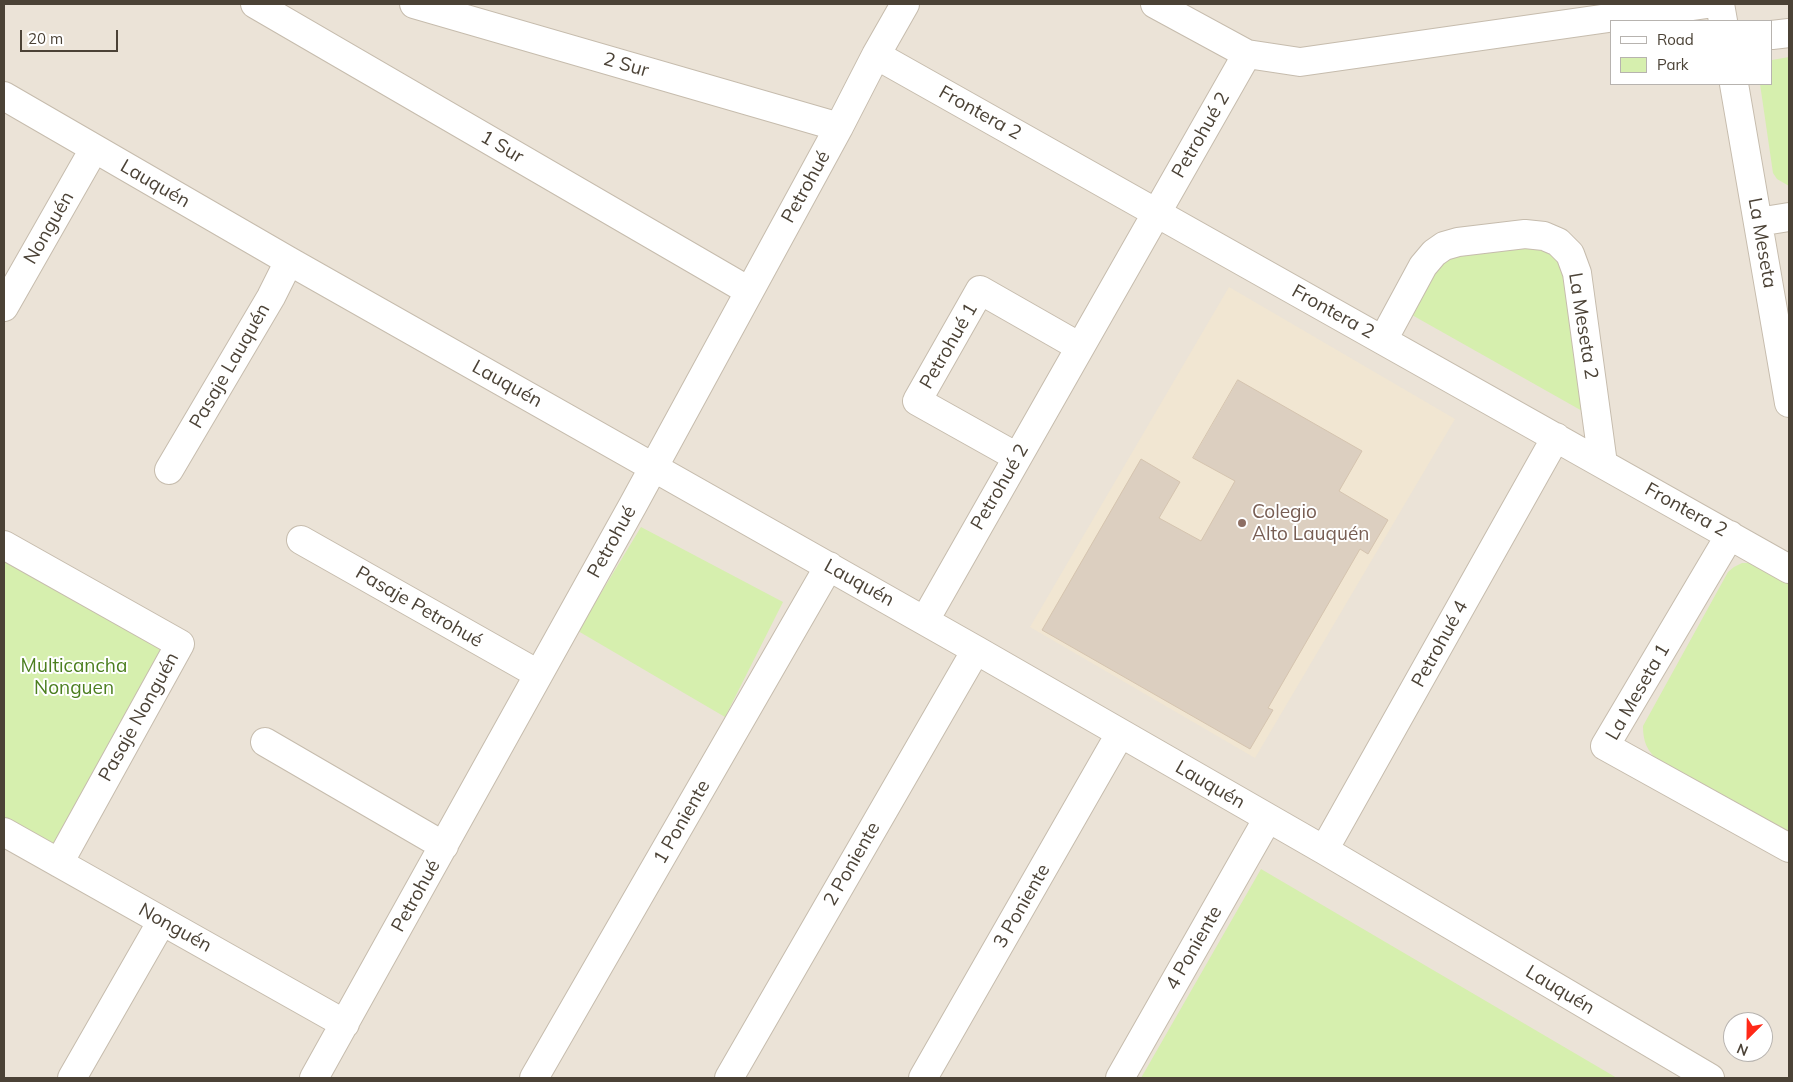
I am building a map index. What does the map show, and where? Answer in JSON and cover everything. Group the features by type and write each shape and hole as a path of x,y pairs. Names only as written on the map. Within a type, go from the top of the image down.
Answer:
{"street":[{"name":"1 Sur","path":"254,4 749,291"},
{"name":"2 Sur","path":"414,4 839,127"},
{"name":"Petrohué","path":"314,1078 633,505 652,466 905,4"},
{"path":"1155,4 1247,54 1300,62 1707,4"},
{"path":"1720,4 1723,20"},
{"path":"1773,36 1789,32"},
{"name":"Petrohué 2","path":"924,620 1247,54"},
{"name":"Frontera 2","path":"876,55 1789,569"},
{"name":"La Meseta","path":"1734,85 1789,402"},
{"name":"Lauquén","path":"4,96 289,261 924,620 1324,850 1710,1078"},
{"name":"Nonguén","path":"4,307 94,149"},
{"path":"1758,222 1789,217"},
{"name":"La Meseta 2","path":"1383,340 1423,266 1434,253 1444,246 1458,242 1525,234 1544,236 1558,242 1570,254 1577,273 1603,464"},
{"name":"Pasaje Lauquén","path":"169,470 271,297 289,261"},
{"name":"Petrohué 1","path":"1017,457 917,401 980,290 1080,347"},
{"name":"Petrohué 4","path":"1324,850 1556,437"},
{"name":"La Meseta 1","path":"1730,535 1605,746 1789,848"},
{"name":"Pasaje Petrohué","path":"301,540 538,674"},
{"name":"Pasaje Nonguén","path":"4,545 180,644 59,863"},
{"name":"1 Poniente","path":"534,1078 828,566"},
{"name":"2 Poniente","path":"729,1078 976,650"},
{"name":"3 Poniente","path":"923,1078 1120,734"},
{"path":"265,742 444,846"},
{"name":"4 Poniente","path":"1120,1078 1268,818"},
{"name":"Nonguén","path":"4,832 345,1024"},
{"path":"72,1078 162,920"}],"shaded area":[{"path":"4,4 1789,4 1789,1078 4,1078"},
{"name":"Colegio Alto Lauquén","path":"1229,287 1455,419 1255,758 1030,627"}],"green space":[{"path":"1789,57 1789,186 1777,179 1773,173 1760,85 1773,85 1773,60"},
{"path":"1532,244 1551,250 1562,266 1584,412 1412,315 1432,272 1453,254"},
{"path":"641,527 783,602 725,717 578,631"},
{"name":"Multicancha Nonguen","path":"4,555 170,649 57,853 4,824"},
{"path":"1742,563 1751,563 1789,579 1789,835 1659,761 1646,746 1644,737 1643,726 1728,572"},
{"path":"1261,869 1617,1078 1141,1078"}],"building":[{"name":"Colegio Alto Lauquén","path":"1238,380 1362,451 1339,491 1388,520 1368,554 1360,549 1268,708 1273,710 1250,749 1042,630 1141,459 1180,482 1159,518 1201,541 1235,481 1193,458"}],"place":[{"name":"Colegio Alto Lauquén","path":"1242,523"}]}
